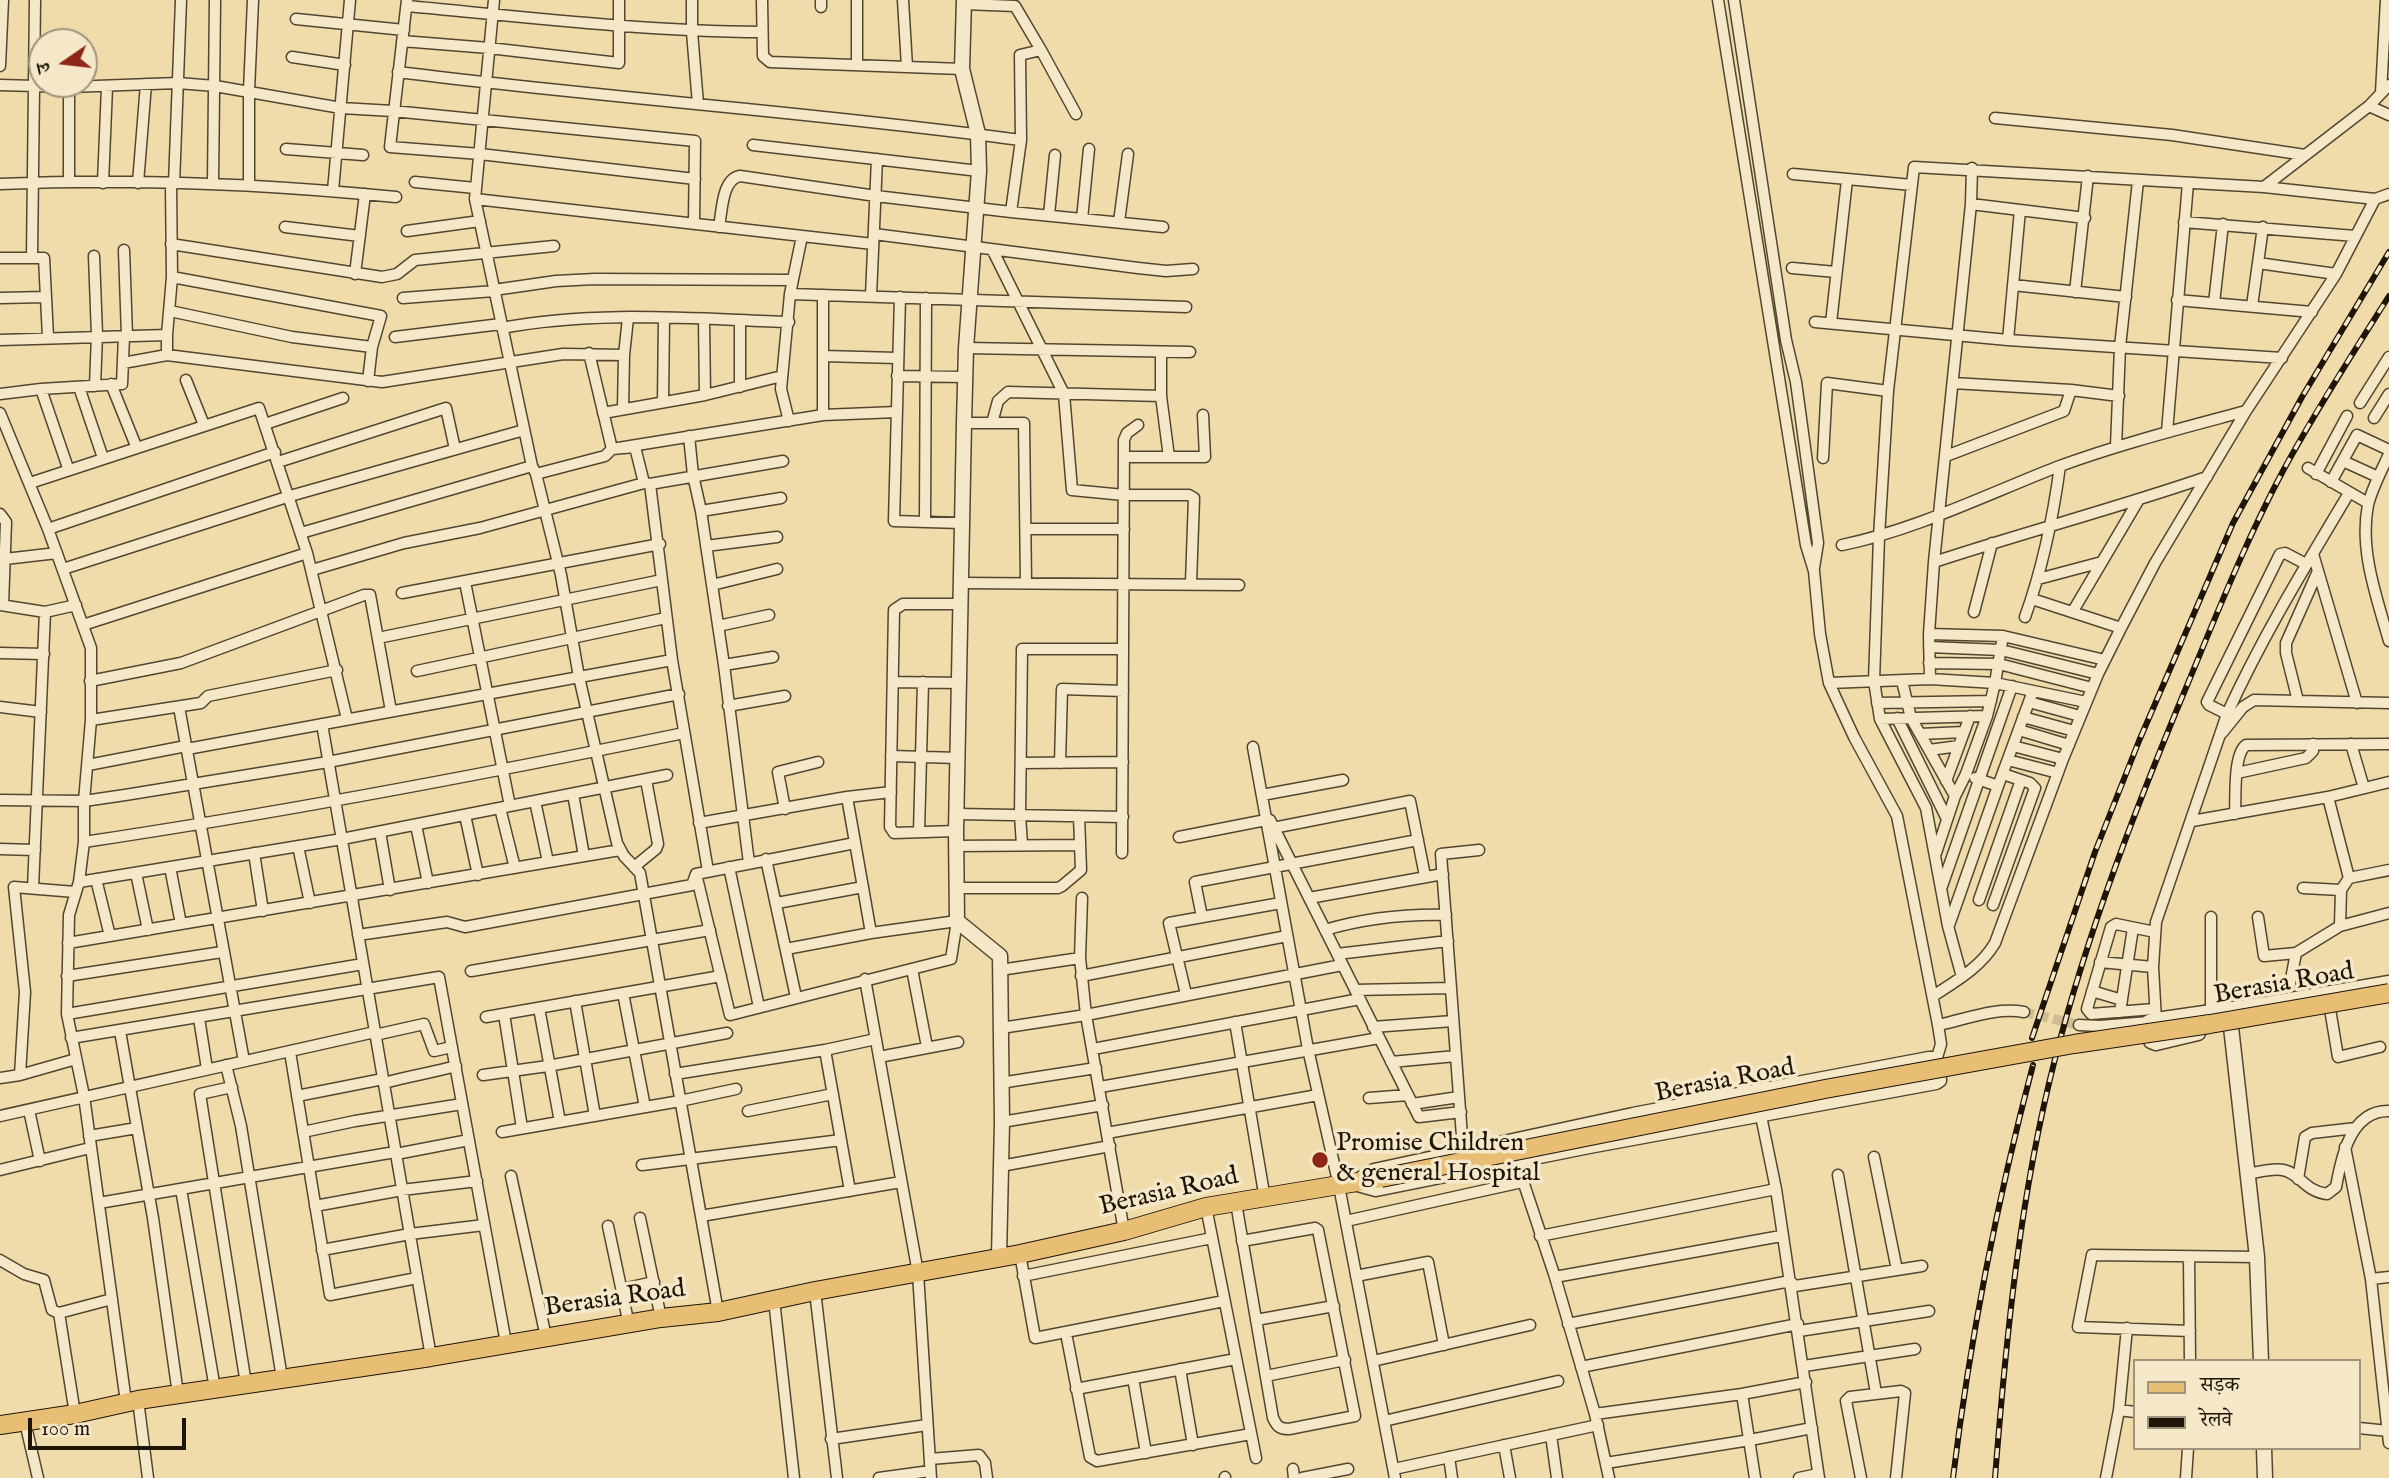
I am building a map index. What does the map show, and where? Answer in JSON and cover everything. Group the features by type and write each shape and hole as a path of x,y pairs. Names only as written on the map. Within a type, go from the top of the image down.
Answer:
{"main road":[{"name":"Berasia Road","path":"0,1425 75,1414 132,1401 431,1357 661,1318 718,1312 815,1291 1020,1254 1124,1231 1206,1207 1347,1185 1825,1089 2074,1044 2389,996"}],"street":[{"path":"0,66 3,0"},
{"path":"34,28 35,0"},
{"path":"167,355 181,0"},
{"path":"213,183 215,0"},
{"path":"249,184 253,0"},
{"path":"334,191 351,0"},
{"path":"494,0 475,193 509,364 558,564 579,677 604,788 620,850 640,873 718,1312"},
{"path":"296,19 348,24 403,36 489,48 619,63 619,0"},
{"path":"692,0 698,104"},
{"path":"762,0 763,56 770,62 962,69"},
{"path":"857,0 857,65"},
{"path":"903,0 907,67"},
{"path":"1347,1185 1376,1189 1939,1080 1936,1061 1941,1044 1938,1025 1897,816 1854,737 1829,683 1820,634 1814,571 1806,545 1718,0"},
{"path":"1734,0 1783,320 1796,382 1818,543 1814,571"},
{"path":"2264,187 2368,106 2385,89 2386,0"},
{"path":"612,449 635,447 648,484 660,544 666,618 699,823 702,873 710,930 730,1014 951,959 957,921 956,838 965,377 978,171 978,134 962,69 964,2 1015,6 1076,114"},
{"path":"695,179 480,154 390,147 407,3 619,27 692,32 762,32"},
{"path":"1011,212 1021,140 1020,55 1041,50"},
{"path":"292,57 345,65"},
{"path":"398,72 1021,140"},
{"path":"98,87 178,83 215,86 341,108 695,141 694,224"},
{"path":"138,183 146,84"},
{"path":"0,85 28,87"},
{"path":"103,183 107,87"},
{"path":"32,98 32,258"},
{"path":"69,98 69,182"},
{"path":"2368,106 2389,114"},
{"path":"1995,118 2172,135 2305,155"},
{"path":"753,145 978,171"},
{"path":"286,149 363,155"},
{"path":"1082,219 1089,149"},
{"path":"1119,222 1128,154"},
{"path":"1049,215 1055,155"},
{"path":"871,296 877,159"},
{"path":"1962,977 1948,926 1926,808 1880,719 1874,681 1888,391 1914,167 1972,168 2138,181 2264,187 2375,200 2389,194"},
{"path":"1930,679 1929,634 1934,562 1971,204 1972,168"},
{"path":"1793,174 1912,185"},
{"path":"719,227 728,184 734,177 740,176 876,196 1163,227"},
{"path":"2075,292 2088,176"},
{"path":"1831,323 1847,180"},
{"path":"2116,447 2120,347 2138,181"},
{"path":"415,182 719,227 802,236 973,248 1166,271 1193,269"},
{"path":"2167,432 2188,183"},
{"path":"0,184 249,184 396,197"},
{"path":"355,274 365,194"},
{"path":"1933,996 1962,977 1990,952 2080,716 2121,628 2155,563 2246,411 2336,274 2375,200"},
{"path":"1971,204 2085,218"},
{"path":"2008,340 2020,210"},
{"path":"407,231 480,221"},
{"path":"2184,222 2355,236"},
{"path":"2214,303 2223,224"},
{"path":"285,227 360,236"},
{"path":"2252,306 2263,227"},
{"path":"789,421 781,389 790,293 802,236"},
{"path":"171,244 355,274 390,276 415,260 554,246"},
{"path":"0,394 122,384 125,336 124,250"},
{"path":"993,251 1064,394 1072,490 1124,495 1189,495 1194,498 1191,583"},
{"path":"93,257 97,335 95,386"},
{"path":"0,258 44,258 48,337"},
{"path":"2258,263 2336,274"},
{"path":"1792,268 1836,272"},
{"path":"172,277 381,316 372,347 368,381"},
{"path":"402,298 595,279 792,279"},
{"path":"2013,285 2126,298"},
{"path":"790,293 1186,307"},
{"path":"823,295 823,415"},
{"path":"0,298 46,297"},
{"path":"900,297 894,521 961,523"},
{"path":"925,522 926,298"},
{"path":"2177,300 2312,312"},
{"path":"170,311 292,337 372,347"},
{"path":"623,409 628,318"},
{"path":"395,337 544,320 664,318 789,322"},
{"path":"663,402 664,318"},
{"path":"704,320 705,395"},
{"path":"740,320 740,387"},
{"path":"1769,320 1783,320"},
{"path":"1815,322 2008,340 2282,358"},
{"path":"0,340 167,335"},
{"path":"966,348 1190,352"},
{"path":"589,353 612,449"},
{"path":"1161,353 1161,396 1169,457"},
{"path":"123,363 167,355 382,382 563,354 624,355"},
{"path":"823,356 897,358"},
{"path":"2360,403 2389,357"},
{"path":"603,412 705,395 782,376"},
{"path":"897,376 965,377"},
{"path":"186,380 204,425"},
{"path":"1823,458 1827,383 1888,391"},
{"path":"1953,383 2071,390 2119,396"},
{"path":"111,384 136,446"},
{"path":"79,387 103,458"},
{"path":"41,389 68,468"},
{"path":"1945,456 2064,411 2071,390"},
{"path":"992,423 999,401 1008,392 1161,396"},
{"path":"2374,418 2389,394"},
{"path":"265,424 343,398"},
{"path":"30,482 259,408 290,496 312,570 347,719"},
{"path":"48,529 277,457 446,408 455,449"},
{"path":"1842,545 1879,537 2060,466 2116,447 2246,411"},
{"path":"301,533 534,470 605,456 612,449 823,415 897,412"},
{"path":"0,413 5,442 30,482 90,648 91,720 84,801 84,842 77,887 69,915 67,1014 84,1096 112,1299 148,1478"},
{"path":"1124,457 1205,457 1203,415"},
{"path":"2347,416 2312,471 2368,503"},
{"path":"964,423 1024,423 1026,583"},
{"path":"1122,853 1124,440 1127,433 1138,425"},
{"path":"63,569 290,496 524,430"},
{"path":"2331,482 2357,435 2389,452 2368,503 2366,547 2389,640"},
{"path":"689,436 724,665 749,863"},
{"path":"312,570 404,543 444,537 648,484 783,461"},
{"path":"2343,461 2378,477"},
{"path":"2025,617 2052,524 2060,466"},
{"path":"1934,562 2052,524 2138,501 2207,477"},
{"path":"2349,493 2309,559 2227,714 2159,913 2155,932 2153,1017 2147,1027 2151,1041 2156,1043 2389,996"},
{"path":"701,511 781,498"},
{"path":"2073,611 2138,501"},
{"path":"0,514 6,522 1,606 44,612 76,605"},
{"path":"1027,529 1124,529"},
{"path":"706,546 777,537"},
{"path":"1975,612 1992,543"},
{"path":"402,593 660,544"},
{"path":"3,565 57,553"},
{"path":"83,625 307,553"},
{"path":"2227,714 2207,702 2280,554 2285,553 2309,559 2318,571 2357,703"},
{"path":"2038,579 2102,562"},
{"path":"712,585 777,569"},
{"path":"2298,701 2286,643 2318,571"},
{"path":"378,638 662,580"},
{"path":"465,582 503,769 505,807 515,868"},
{"path":"961,583 1239,585"},
{"path":"90,681 181,663 364,595 370,596 391,711"},
{"path":"2032,598 2121,628"},
{"path":"960,604 903,604 894,610 891,831 1022,845 1080,845"},
{"path":"33,888 44,612"},
{"path":"718,626 769,615"},
{"path":"417,671 666,618"},
{"path":"1929,634 2003,636 2105,660"},
{"path":"1935,856 1955,796 1987,716 2003,636"},
{"path":"1929,647 2001,650 2098,674"},
{"path":"1022,845 1022,649 1123,649"},
{"path":"0,653 44,654"},
{"path":"724,665 774,657"},
{"path":"88,765 672,660"},
{"path":"1930,663 1999,664 2092,688"},
{"path":"91,720 201,703 208,696 337,670"},
{"path":"1829,683 1930,679 1995,683 2012,686 2031,697 2080,716"},
{"path":"1902,681 1911,718 1955,796"},
{"path":"892,682 960,683"},
{"path":"919,832 923,682"},
{"path":"1941,889 2012,686"},
{"path":"1060,763 1062,689 1123,691"},
{"path":"0,800 84,801 194,784 328,762 679,694"},
{"path":"728,706 785,696"},
{"path":"2031,697 2086,702"},
{"path":"1948,926 2031,697"},
{"path":"1877,703 1991,701"},
{"path":"2220,735 2249,702 2389,704"},
{"path":"178,707 244,1061"},
{"path":"0,708 41,712"},
{"path":"1946,781 1970,716"},
{"path":"1880,719 1987,716"},
{"path":"1896,718 1947,820"},
{"path":"2023,718 2074,731"},
{"path":"322,724 431,1357"},
{"path":"2019,730 2069,745"},
{"path":"1920,734 1964,732"},
{"path":"84,842 200,825 684,733"},
{"path":"2237,773 2306,758 2313,751 2313,744"},
{"path":"2351,744 2364,788"},
{"path":"2235,814 2237,773 2241,750 2246,745 2389,744"},
{"path":"1929,750 1959,746"},
{"path":"2013,746 2063,759"},
{"path":"1253,747 1269,823 1308,1049 1318,1095 1347,1185 1346,1221 1395,1474 1449,1457 1551,1435 1596,1419 1806,1381"},
{"path":"891,756 958,758"},
{"path":"1936,762 1954,760"},
{"path":"2008,760 2057,773"},
{"path":"785,809 778,772 818,762"},
{"path":"1021,762 1123,762"},
{"path":"1965,774 1998,786"},
{"path":"1993,905 2035,788 2030,783 2003,774"},
{"path":"20,1075 25,992 14,887 77,887 96,879 342,839 667,775"},
{"path":"634,867 656,849 658,844 646,780"},
{"path":"1262,795 1343,780"},
{"path":"1979,900 2021,780"},
{"path":"2192,821 2328,797 2389,782"},
{"path":"699,823 891,792"},
{"path":"573,794 584,856"},
{"path":"847,797 871,933"},
{"path":"2328,797 2349,878"},
{"path":"536,801 548,862"},
{"path":"1180,837 1410,801 1425,876"},
{"path":"957,814 1122,817"},
{"path":"465,815 478,875"},
{"path":"957,888 1062,887 1081,870 1079,816"},
{"path":"1269,823 1419,1118 1461,1112"},
{"path":"416,825 428,883"},
{"path":"380,832 390,890"},
{"path":"1980,836 2029,852"},
{"path":"1202,917 1195,882 1418,840"},
{"path":"358,935 447,922 465,927 644,894 692,885 702,873 855,843"},
{"path":"298,846 310,903"},
{"path":"0,849 35,850"},
{"path":"1463,1150 1441,854 1479,849"},
{"path":"68,943 620,850"},
{"path":"254,853 263,911"},
{"path":"766,859 796,997"},
{"path":"170,867 181,925"},
{"path":"729,867 759,1007"},
{"path":"2340,926 2341,890 2349,878 2389,870"},
{"path":"136,873 148,930"},
{"path":"1309,898 1443,874"},
{"path":"96,879 110,936"},
{"path":"777,903 863,887"},
{"path":"2303,888 2341,890"},
{"path":"1960,893 2007,911"},
{"path":"1082,898 1081,976 1124,1231"},
{"path":"1186,994 1169,923 1281,903"},
{"path":"2258,917 2264,956 2296,953 2340,926 2389,913"},
{"path":"1325,930 1358,920 1387,916 1446,915"},
{"path":"2211,917 2211,1012"},
{"path":"786,949 957,921 1000,956 1002,1122 999,1257"},
{"path":"2153,1017 2120,1012 2088,1013 2087,1009 2111,927 2116,925 2155,932"},
{"path":"2120,1012 2133,928"},
{"path":"471,971 710,930"},
{"path":"1081,976 1287,936"},
{"path":"1337,954 1448,941"},
{"path":"67,975 222,952"},
{"path":"2290,984 2296,953"},
{"path":"1000,970 1080,958"},
{"path":"2101,962 2153,967"},
{"path":"67,1014 363,964"},
{"path":"1001,1028 1086,1015 1342,965"},
{"path":"912,969 927,1047"},
{"path":"486,1017 721,975"},
{"path":"72,1038 439,977 506,1343"},
{"path":"865,979 918,1273 931,1475 879,1478"},
{"path":"2080,1025 2100,1026 2153,1017 2211,1012 2389,983"},
{"path":"1093,1049 1300,1009 1357,994 1451,988"},
{"path":"2092,991 2122,1000"},
{"path":"623,993 645,1107"},
{"path":"576,1001 595,1116"},
{"path":"538,1008 560,1122"},
{"path":"2330,1009 2338,1057 2380,1046"},
{"path":"1938,1025 1991,1012 2024,1012"},
{"path":"504,1014 522,1128"},
{"path":"199,1018 206,1069"},
{"path":"1373,1027 1453,1021"},
{"path":"1235,1022 1265,1199"},
{"path":"0,1116 206,1069 424,1024 434,1051 452,1047"},
{"path":"2231,1027 2257,1257 2262,1359"},
{"path":"120,1031 153,1218 178,1394"},
{"path":"484,1075 585,1060 727,1033"},
{"path":"1100,1087 1379,1038"},
{"path":"676,1074 876,1039"},
{"path":"879,1057 958,1042"},
{"path":"825,1050 850,1191"},
{"path":"290,1052 330,1295 417,1278"},
{"path":"1391,1062 1457,1056"},
{"path":"0,1077 20,1075 76,1059"},
{"path":"1347,1185 1374,1171 1463,1150 1667,1108 1918,1061 1936,1061"},
{"path":"226,1065 241,1126 282,1378"},
{"path":"297,1096 425,1075 456,1066"},
{"path":"1000,1083 1096,1068"},
{"path":"232,1087 200,1094 246,1384"},
{"path":"502,1132 736,1089"},
{"path":"748,1111 833,1094"},
{"path":"1107,1133 1318,1095"},
{"path":"1369,1098 1410,1100 1459,1097"},
{"path":"303,1132 462,1104"},
{"path":"1002,1122 1103,1105"},
{"path":"29,1110 40,1161"},
{"path":"2248,1174 2283,1170 2315,1192 2327,1194 2336,1187 2345,1147 2356,1128 2368,1118 2389,1111"},
{"path":"1760,1116 1776,1189 1819,1476 1799,1478"},
{"path":"0,1170 40,1161 89,1142 137,1128"},
{"path":"2298,1179 2305,1138 2312,1133 2356,1128"},
{"path":"99,1203 469,1140"},
{"path":"642,1165 841,1140"},
{"path":"1001,1166 1110,1146"},
{"path":"2345,1147 2371,1279 2388,1437 2361,1429"},
{"path":"1874,1157 1897,1270"},
{"path":"1516,1160 1569,1324 1596,1419 1609,1478"},
{"path":"1838,1175 1876,1393"},
{"path":"511,1176 545,1337"},
{"path":"315,1206 402,1190 477,1181"},
{"path":"701,1216 901,1182"},
{"path":"1346,1221 1522,1182"},
{"path":"181,1189 215,1389"},
{"path":"1540,1236 1776,1189"},
{"path":"1236,1203 1242,1241 1273,1418 1281,1429 1352,1418 1355,1412 1318,1230 1315,1228 1242,1241"},
{"path":"1206,1207 1256,1458"},
{"path":"640,1218 661,1318"},
{"path":"323,1250 410,1234 484,1225"},
{"path":"608,1226 629,1325"},
{"path":"1555,1278 1781,1236"},
{"path":"1023,1276 1212,1238"},
{"path":"1020,1254 1035,1338 1224,1301"},
{"path":"2190,1331 2078,1327 2092,1255 2257,1257"},
{"path":"2189,1256 2190,1359"},
{"path":"0,1260 24,1274 44,1280 52,1310 59,1313 112,1299"},
{"path":"1356,1276 1428,1262 1444,1345"},
{"path":"1790,1281 1795,1286 1922,1266"},
{"path":"2371,1279 2389,1277"},
{"path":"1569,1324 1790,1281"},
{"path":"622,1289 654,1282"},
{"path":"815,1291 837,1478"},
{"path":"774,1300 794,1478"},
{"path":"1256,1320 1335,1306"},
{"path":"1581,1367 1798,1328 1863,1322 1928,1311"},
{"path":"59,1313 75,1414"},
{"path":"1373,1361 1530,1325"},
{"path":"2106,1478 2119,1410 2127,1328"},
{"path":"1066,1333 1090,1457 1097,1461 1251,1434"},
{"path":"1804,1366 1915,1349"},
{"path":"1076,1389 1236,1359"},
{"path":"1266,1377 1345,1360"},
{"path":"1180,1370 1193,1445"},
{"path":"1133,1378 1146,1453"},
{"path":"1384,1421 1558,1381"},
{"path":"1861,1478 1846,1401 1850,1397 1901,1391 1905,1393 1896,1478"},
{"path":"1742,1394 1755,1478"},
{"path":"2119,1410 2134,1412"},
{"path":"25,1422 38,1478"},
{"path":"831,1439 927,1425"},
{"path":"1606,1463 1812,1428"},
{"path":"1551,1435 1557,1478"},
{"path":"1504,1445 1510,1478"},
{"path":"2186,1478 2188,1450"},
{"path":"2264,1450 2265,1478"},
{"path":"930,1458 979,1455 985,1463 987,1478"},
{"path":"1449,1457 1452,1478"},
{"path":"1302,1478 1348,1469"}],"tunnel":[{"path":"2024,1012 2079,1025"}],"railway":[{"path":"2032,1038 2095,852 2139,741 2233,523 2302,397 2389,252"},
{"path":"1995,1478 2016,1267 2032,1162 2055,1059 2098,916 2169,729 2258,521 2309,425 2389,296"},
{"path":"1953,1478 1986,1270 2033,1065"}],"place":[{"name":"Promise Children & general Hospital","path":"1320,1160"}]}
